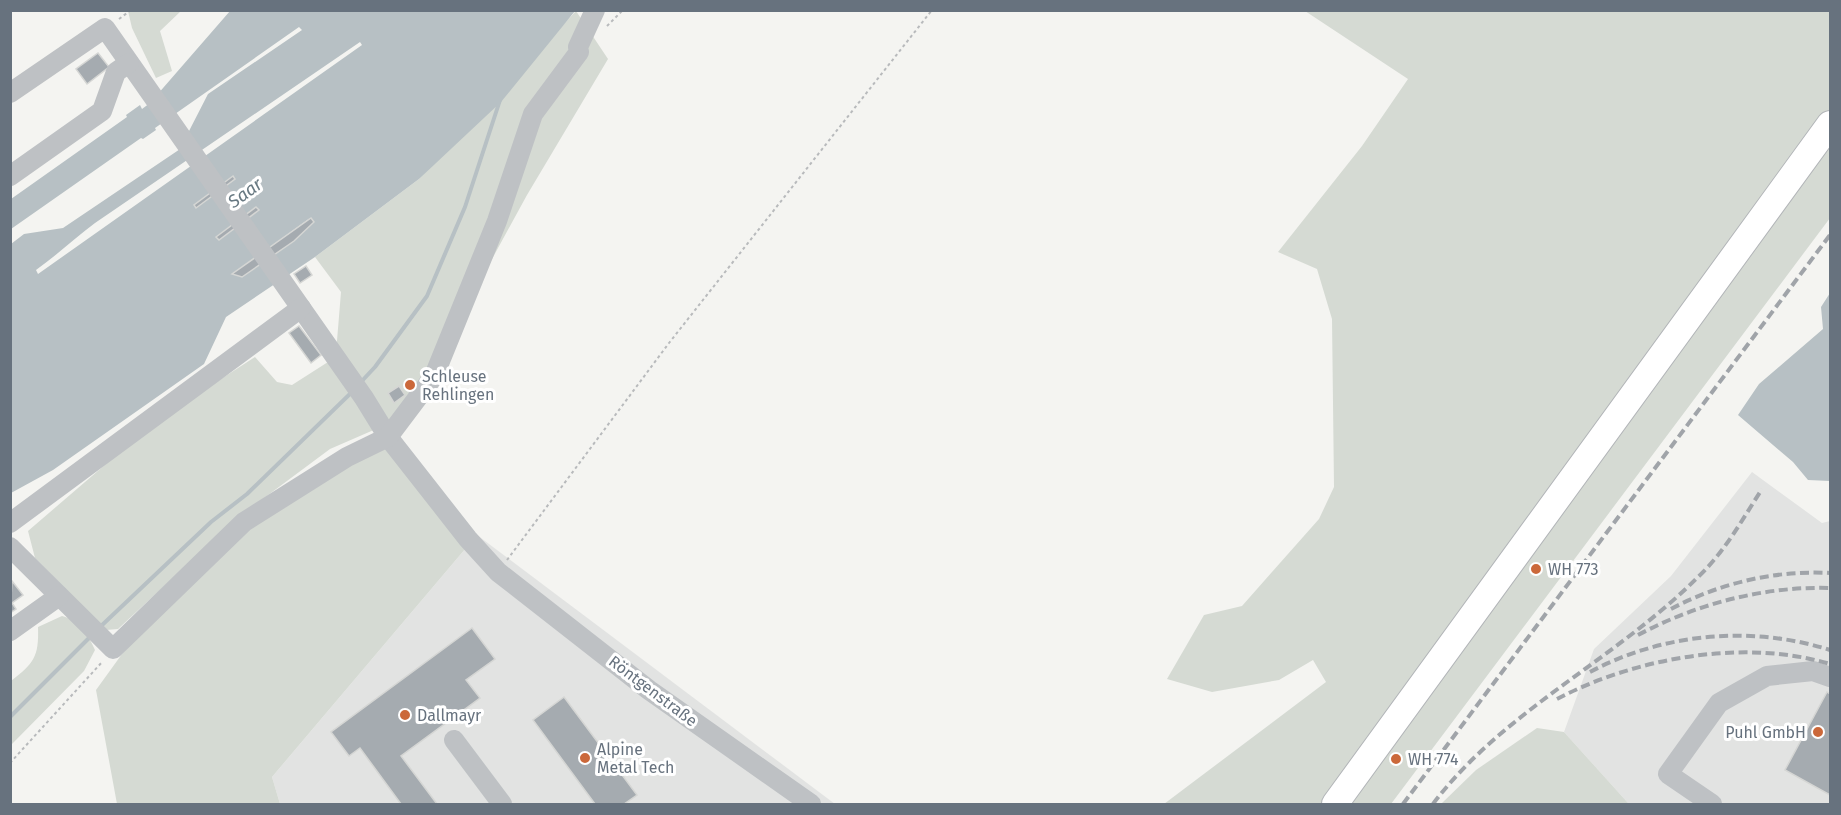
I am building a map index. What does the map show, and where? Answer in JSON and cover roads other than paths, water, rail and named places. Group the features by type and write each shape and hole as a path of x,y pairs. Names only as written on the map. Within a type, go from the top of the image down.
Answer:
{"main road":[{"path":"1335,804 1830,124"}],"street":[{"path":"10,547 107,643 244,522 347,457 388,437 434,376 497,221 533,114 579,52 578,47 595,10"},
{"name":"Röntgenstraße","path":"10,93 105,28 345,370 388,437 468,539 498,572 649,690 812,804"},
{"path":"10,176 102,111 116,72 129,63"},
{"path":"10,522 301,308"},
{"path":"10,631 59,596"},
{"path":"1712,804 1668,774 1719,703 1767,676 1813,671 1830,677"},
{"path":"454,740 502,804"}],"water":[{"name":"Saar","path":"230,11 575,11 501,102 419,179 315,257 226,317 204,364 53,470 11,493 11,244 24,234 63,228 192,141 188,133 208,94 302,30 299,27 155,128 156,130 143,139 141,138 11,229 11,199 127,117 126,115 140,105 142,109 150,103","holes":["360,42 362,45 38,274 36,270 95,223","310,218 242,277 233,274"]},
{"path":"1830,293 1830,481 1808,480 1793,462 1738,415 1759,384 1823,329 1821,307"}],"waterway":[{"path":"360,383 375,367 427,296 465,207 501,97"},
{"path":"100,627 211,522 247,494 353,391"},
{"path":"10,717 90,637"}],"railway":[{"path":"1403,804 1830,235"},
{"path":"1433,804 1461,771 1492,741 1525,713 1631,635 1697,578 1724,547 1762,489"},
{"path":"1671,609 1709,592 1748,580 1789,574 1830,573"},
{"path":"1638,635 1683,614 1731,599 1780,590 1830,588"},
{"path":"1590,672 1647,649 1677,641 1708,637 1770,637 1830,650"},
{"path":"1557,699 1620,673 1690,656 1762,653 1797,656 1830,664"}],"place":[{"name":"Schleuse Rehlingen","path":"410,385"},
{"name":"WH 773","path":"1536,569"},
{"name":"Dallmayr","path":"405,715"},
{"name":"Puhl GmbH","path":"1818,732"},
{"name":"Alpine Metal Tech","path":"585,758"},
{"name":"WH 774","path":"1396,759"}]}
